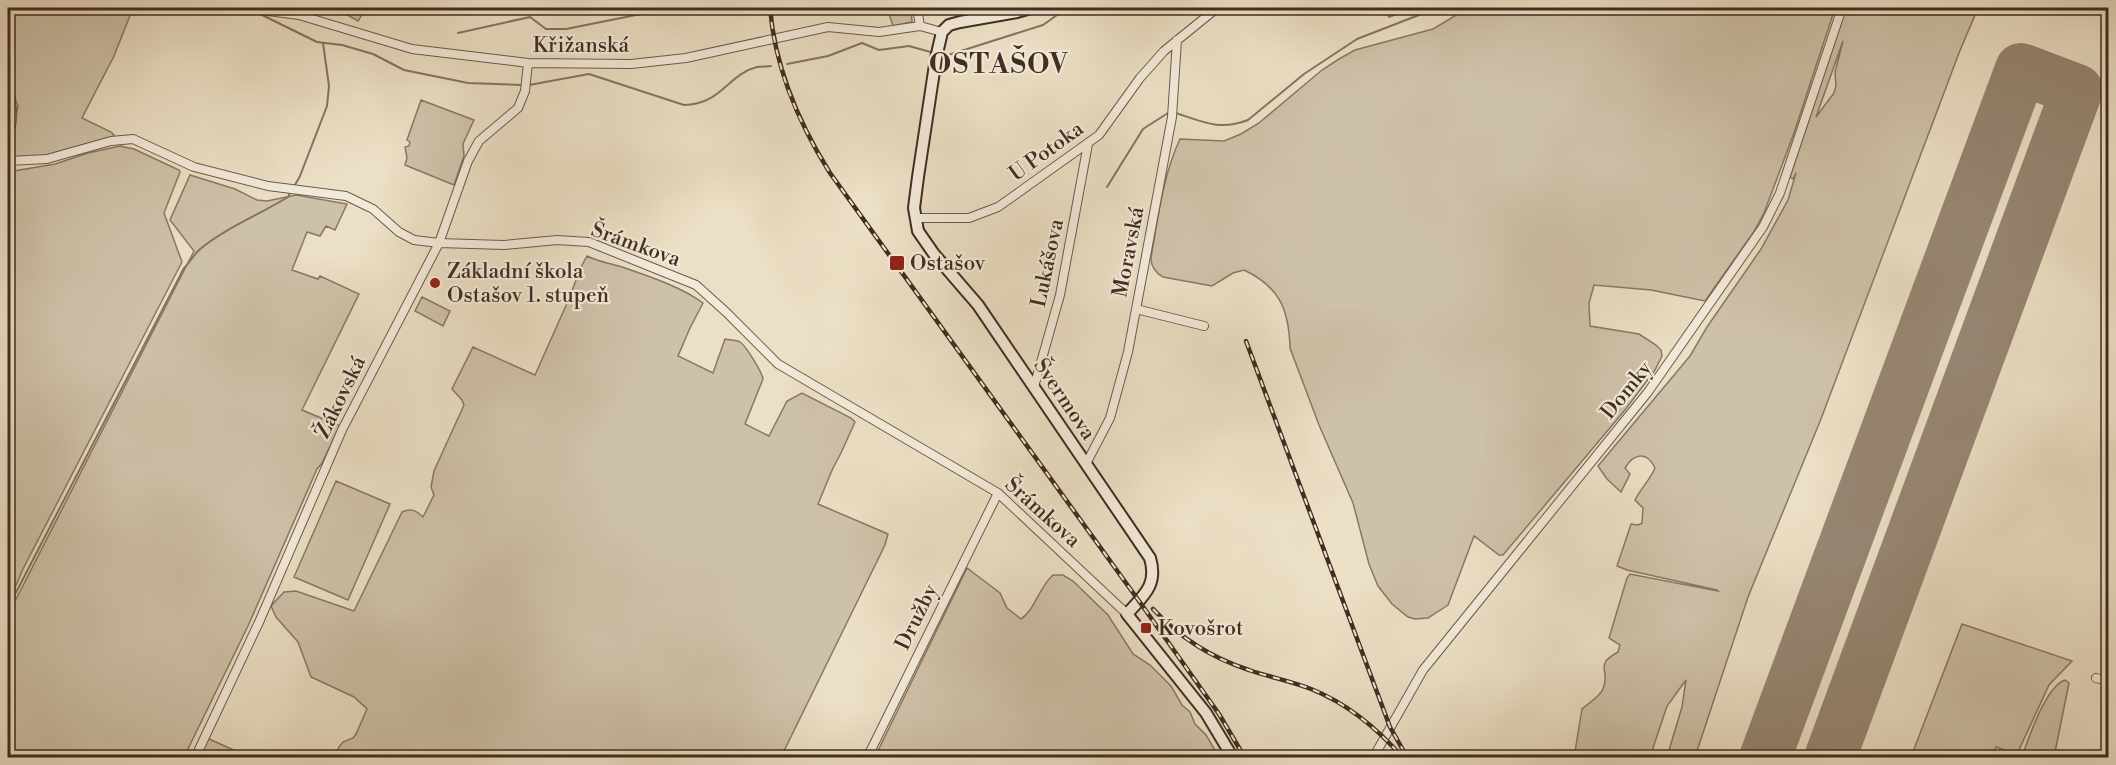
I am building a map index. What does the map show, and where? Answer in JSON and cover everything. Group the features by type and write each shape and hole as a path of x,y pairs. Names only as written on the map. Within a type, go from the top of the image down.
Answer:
{"street":[{"name":"Křižanská","path":"244,8 299,15 412,49 528,63 631,64 707,55 828,27 879,32 920,26 942,32"},
{"path":"917,8 920,26"},
{"path":"942,32 949,25 960,22 1031,8"},
{"name":"U Potoka","path":"916,218 969,218 998,207 1099,135 1140,78 1177,40 1217,8"},
{"name":"Domky","path":"1373,758 1423,670 1648,393 1763,227 1780,193 1842,8"},
{"name":"Švermova","path":"942,32 914,208 918,231 934,254 978,305 1150,558 1154,573 1148,590 1126,614"},
{"name":"Moravská","path":"1086,464 1110,418 1122,377 1172,117 1177,40"},
{"name":"Žákovská","path":"195,758 260,620 342,430 438,243 468,161 479,141 518,108 525,91 528,63"},
{"path":"8,90 13,123 8,137"},
{"name":"Šrámkova","path":"8,161 47,159 111,141 133,139 194,167 268,186 346,196 373,209 399,232 414,240 504,245 557,240 589,242 696,285 778,364 998,493 1126,614"},
{"name":"Lukášova","path":"1034,387 1060,295 1088,144"},
{"path":"1136,309 1204,326"},
{"name":"Družby","path":"867,758 998,493"},
{"path":"1126,614 1206,713 1233,758"},
{"path":"2096,678 2109,681"}],"shaded area":[{"path":"8,8 130,8 131,13 114,56 82,118 111,132 114,135 112,137 39,157 15,158 9,152 18,106 8,80"},
{"path":"335,8 366,8 358,21"},
{"path":"887,8 911,8 912,22 893,26"},
{"path":"1383,8 1415,8 1389,17"},
{"path":"1468,8 1835,8 1794,133 1764,213 1753,233 1705,301 1651,290 1594,285 1589,303 1590,326 1639,334 1656,345 1661,350 1662,356 1655,370 1625,410 1503,555 1499,555 1474,536 1448,605 1428,618 1415,619 1408,617 1392,604 1378,586 1369,564 1353,503 1319,425 1290,348 1284,311 1274,292 1244,270 1233,273 1212,286 1163,277 1154,269 1151,258 1165,182 1180,139 1224,141 1241,134 1259,123 1322,70 1355,50 1433,29"},
{"path":"1846,8 1978,8 1821,419 1748,597 1695,757 1667,757 1682,707 1686,680 1667,706 1650,757 1574,758 1582,709 1603,689 1604,665 1618,652 1620,645 1609,638 1630,574 1718,591 1617,566 1631,524 1642,523 1643,508 1635,500 1655,468 1644,457 1632,459 1625,468 1630,474 1621,492 1607,479 1598,466 1690,356 1707,327 1761,249 1788,200 1796,173 1793,179 1790,177","holes":["1843,41 1835,72 1834,93 1816,117"]},
{"path":"421,100 474,120 463,144 464,156 454,185 405,165 407,158 405,147 409,146 410,142 407,140"},
{"path":"120,146 134,149 179,170 164,213 182,262 23,569 8,604 8,172 55,164"},
{"path":"190,175 235,189 257,200 267,201 296,195 347,204 335,230 326,226 320,236 307,232 292,270 318,279 320,276 359,294 302,410 340,426 317,469 248,626 184,757 8,757 8,615 194,251 170,220"},
{"path":"587,256 664,282 703,303 678,356 713,373 725,339 743,344 763,379 745,424 769,436 787,401 802,393 855,422 818,504 888,534 885,545 781,757 334,757 343,742 353,738 356,734 367,709 354,697 311,677 298,642 276,617 271,606 284,592 296,591 354,611 402,512 413,510 423,517 434,495 431,487 434,471 464,405 452,389 473,347 535,375"},
{"path":"422,297 450,311 443,326 415,311"},
{"path":"336,481 390,504 348,600 294,577"},
{"path":"967,568 1000,593 1007,608 1021,619 1030,610 1053,575 1063,575 1073,581 1108,615 1133,654 1150,665 1171,686 1219,757 875,757"},
{"path":"1962,624 2072,661 2049,685 2017,754 1996,747 1992,757 1911,757"},
{"path":"2065,680 2069,683 2054,757 2022,757 2033,726 2045,702 2058,684"},
{"path":"207,738 249,757 198,758"}],"waterway":[{"path":"204,8 218,14 258,13 317,42 342,45 373,54 404,70 468,83 522,85"},
{"path":"939,55 945,56 1043,25 1067,8"},
{"path":"1176,113 1220,125 1248,120 1304,74 1357,39 1437,8"},
{"path":"458,33 530,17 546,29 566,29 656,11"},
{"path":"295,185 327,106 329,86 323,43"},
{"path":"787,64 828,56 862,43 879,50 909,46 934,53"},
{"path":"529,85 589,74 684,105 697,104 716,95 747,71 757,67 771,66"},
{"path":"1107,187 1143,129 1168,113"},
{"path":"8,608 184,268 209,242 288,197 290,193"}],"runway":[{"path":"1765,758 2021,69 2077,90 1830,758"}],"railway":[{"path":"770,8 777,52 790,94 818,154 830,173 1139,601 1219,714 1245,758"},
{"path":"1246,341 1390,727 1403,750"},
{"path":"1153,609 1185,638 1209,653 1235,665 1303,686 1349,709 1372,727 1403,758"}],"place":[{"name":"Ostašov","path":"897,263"},
{"name":"Základní škola Ostašov 1. stupeň","path":"435,283"},
{"name":"Kovošrot","path":"1146,628"}],"district":[{"name":"OSTAŠOV","path":"999,64"}]}
